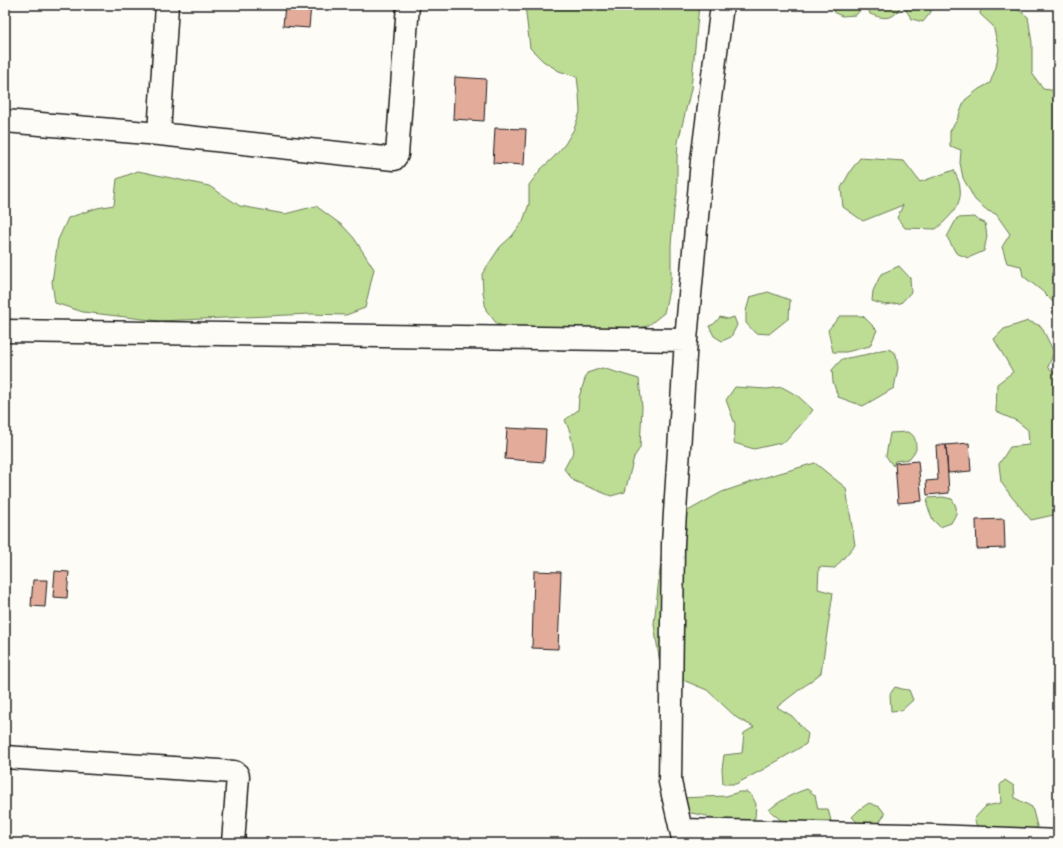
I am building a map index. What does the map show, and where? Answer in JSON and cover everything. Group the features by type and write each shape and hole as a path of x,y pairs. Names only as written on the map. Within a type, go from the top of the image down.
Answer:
{"street":[{"path":"159,134 167,5"},
{"path":"5,121 159,134 394,159 398,155 408,5"},
{"path":"722,5 702,161 686,340 673,544 670,782 683,836 1058,840"},
{"path":"5,331 686,340"},
{"path":"5,757 234,772 238,776 232,843"}],"green space":[{"path":"525,5 699,5 691,89 678,142 677,193 671,245 671,280 664,313 649,325 631,331 515,329 497,324 486,310 482,274 500,247 512,236 523,221 529,204 529,185 541,169 565,144 574,129 580,112 577,77 559,71 543,61 530,48"},
{"path":"832,5 861,5 861,9 856,15 842,16 835,13"},
{"path":"867,5 901,5 895,14 884,18 870,14"},
{"path":"906,5 930,5 931,12 923,22 912,19 905,9"},
{"path":"981,5 1012,5 1028,17 1032,43 1032,73 1043,89 1058,91 1058,322 1054,315 1054,303 1023,276 1021,266 1007,263 1002,247 1010,234 996,214 988,211 975,200 963,178 960,163 961,150 950,146 950,131 957,120 965,100 979,89 990,83 996,67 999,49 993,26 980,14"},
{"path":"860,158 904,161 920,182 954,170 960,186 957,206 950,216 936,229 905,228 897,218 903,205 863,221 843,207 841,188"},
{"path":"138,171 209,186 240,206 285,214 316,206 343,226 354,238 374,269 365,308 346,315 310,314 160,321 83,312 55,303 52,282 58,240 68,218 97,208 114,205 117,179"},
{"path":"975,217 985,223 987,236 984,251 968,258 956,253 947,237 957,218"},
{"path":"899,266 910,278 911,292 901,303 885,305 872,301 873,291 881,274"},
{"path":"768,292 790,300 789,318 769,334 755,333 746,323 746,311 750,297"},
{"path":"840,316 863,316 877,330 870,346 846,352 833,352 828,330"},
{"path":"720,317 728,319 734,317 737,325 731,337 722,341 714,336 709,326 714,324"},
{"path":"1028,321 1041,326 1054,352 1048,367 1058,376 1058,514 1031,520 1001,482 999,464 1010,447 1029,445 1028,430 1017,421 996,412 997,384 1013,372 994,339 1004,329"},
{"path":"889,349 896,354 898,368 894,388 863,406 838,397 833,382 832,370 842,359"},
{"path":"602,368 639,379 642,407 640,448 634,457 625,492 611,496 574,481 564,469 574,451 570,432 565,420 578,410 579,397 587,373"},
{"path":"735,387 767,389 782,387 798,396 813,410 785,442 754,449 734,443 735,424 726,400"},
{"path":"907,432 914,437 916,442 916,450 909,459 895,461 893,466 886,456 890,433"},
{"path":"815,463 846,488 855,545 835,568 819,567 818,589 833,593 821,673 777,707 792,716 808,734 806,744 736,784 723,784 722,769 724,755 742,753 744,733 754,727 737,718 707,690 661,671 654,624 663,542 684,513 722,492 766,477"},
{"path":"943,497 952,499 956,506 956,511 955,517 951,523 940,527 933,520 927,505 928,498"},
{"path":"895,687 909,690 913,700 902,710 891,711 890,694"},
{"path":"1005,780 1014,786 1015,798 1032,807 1038,830 979,831 974,819 986,806 1001,803 1000,785"},
{"path":"807,789 815,795 818,809 828,809 831,821 784,823 769,810 777,803"},
{"path":"663,792 680,798 726,796 739,792 747,792 752,796 756,804 755,818 745,822 723,821 707,816 680,811 661,801"},
{"path":"869,803 880,807 885,814 878,824 859,824 852,817"}],"building":[{"path":"285,5 311,5 309,28 283,26"},
{"path":"455,77 486,79 484,121 453,119"},
{"path":"495,128 526,129 524,165 493,163"},
{"path":"507,428 546,430 544,462 505,459"},
{"path":"969,443 971,471 948,473 946,445"},
{"path":"936,445 946,445 949,493 927,495 926,481 938,480"},
{"path":"918,461 922,501 898,503 895,463"},
{"path":"1004,519 1005,548 977,549 976,520"},
{"path":"55,571 69,572 67,598 53,597"},
{"path":"534,571 561,572 558,649 532,648"},
{"path":"33,580 47,580 45,607 31,606"}]}
